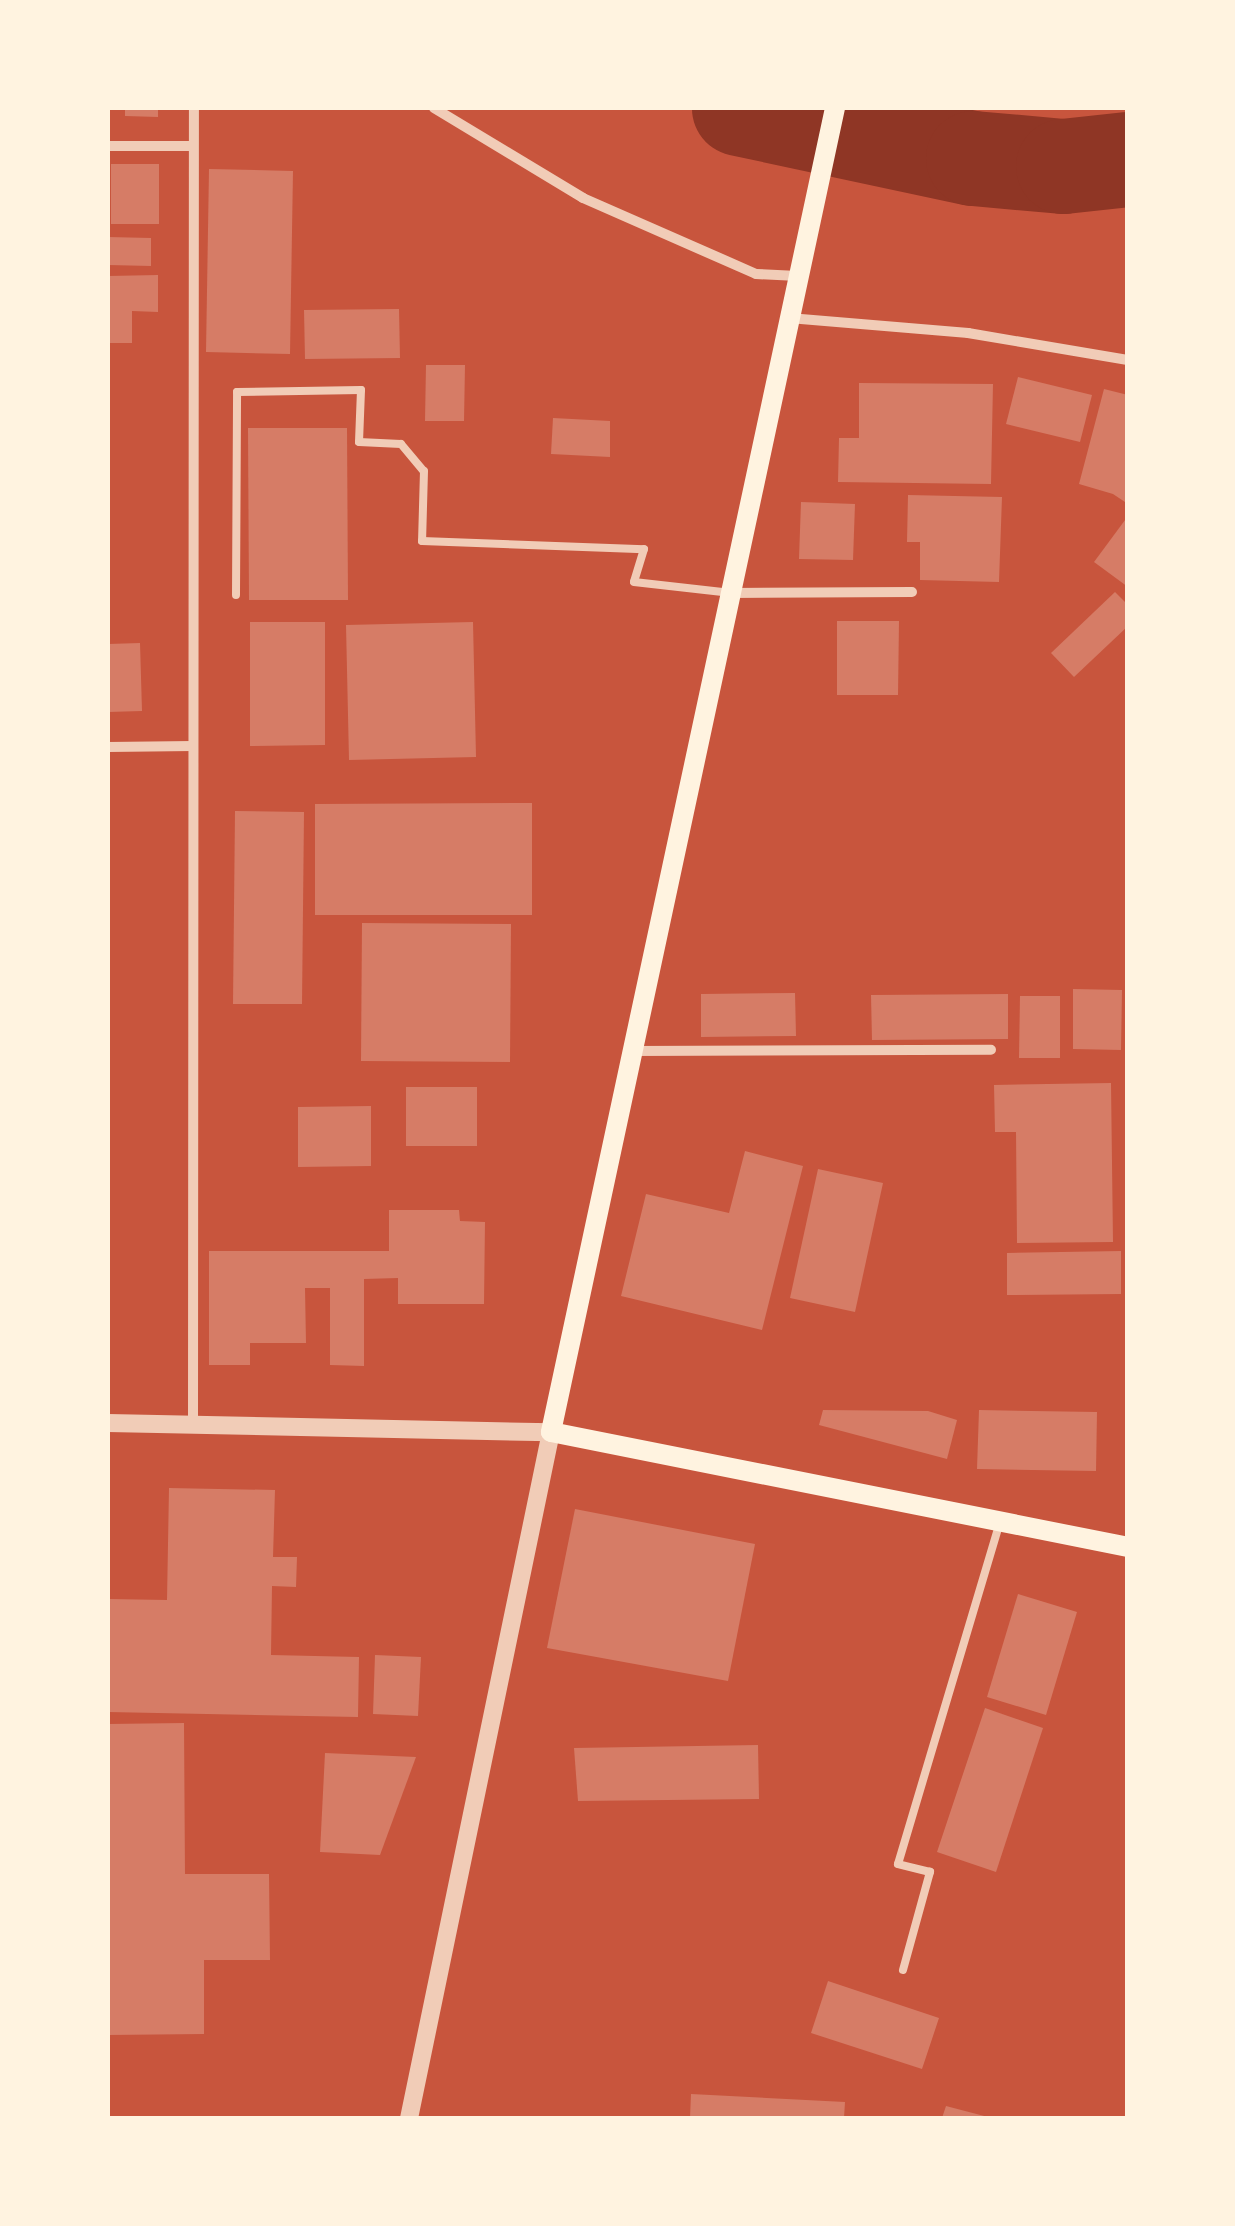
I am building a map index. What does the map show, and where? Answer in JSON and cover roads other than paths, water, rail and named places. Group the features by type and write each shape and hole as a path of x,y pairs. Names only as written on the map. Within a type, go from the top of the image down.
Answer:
{"main road":[{"path":"834,108 551,1432 1128,1548"}],"street":[{"path":"193,1423 194,108"},
{"path":"434,108 583,198 756,274 798,276"},
{"path":"108,146 194,146"},
{"path":"789,318 968,333 1128,360"},
{"path":"730,594 912,592"},
{"path":"108,747 193,746"},
{"path":"632,1050 991,1050"},
{"path":"108,1423 551,1432 410,2118"}],"lane":[{"path":"236,595 237,392 361,390 359,442 401,444 424,472 422,541 644,549 634,582 730,594"},
{"path":"902,1970 930,1872 898,1864 1000,1522"}],"waterway":[{"path":"739,108 973,158 1063,166 1128,159"}]}
